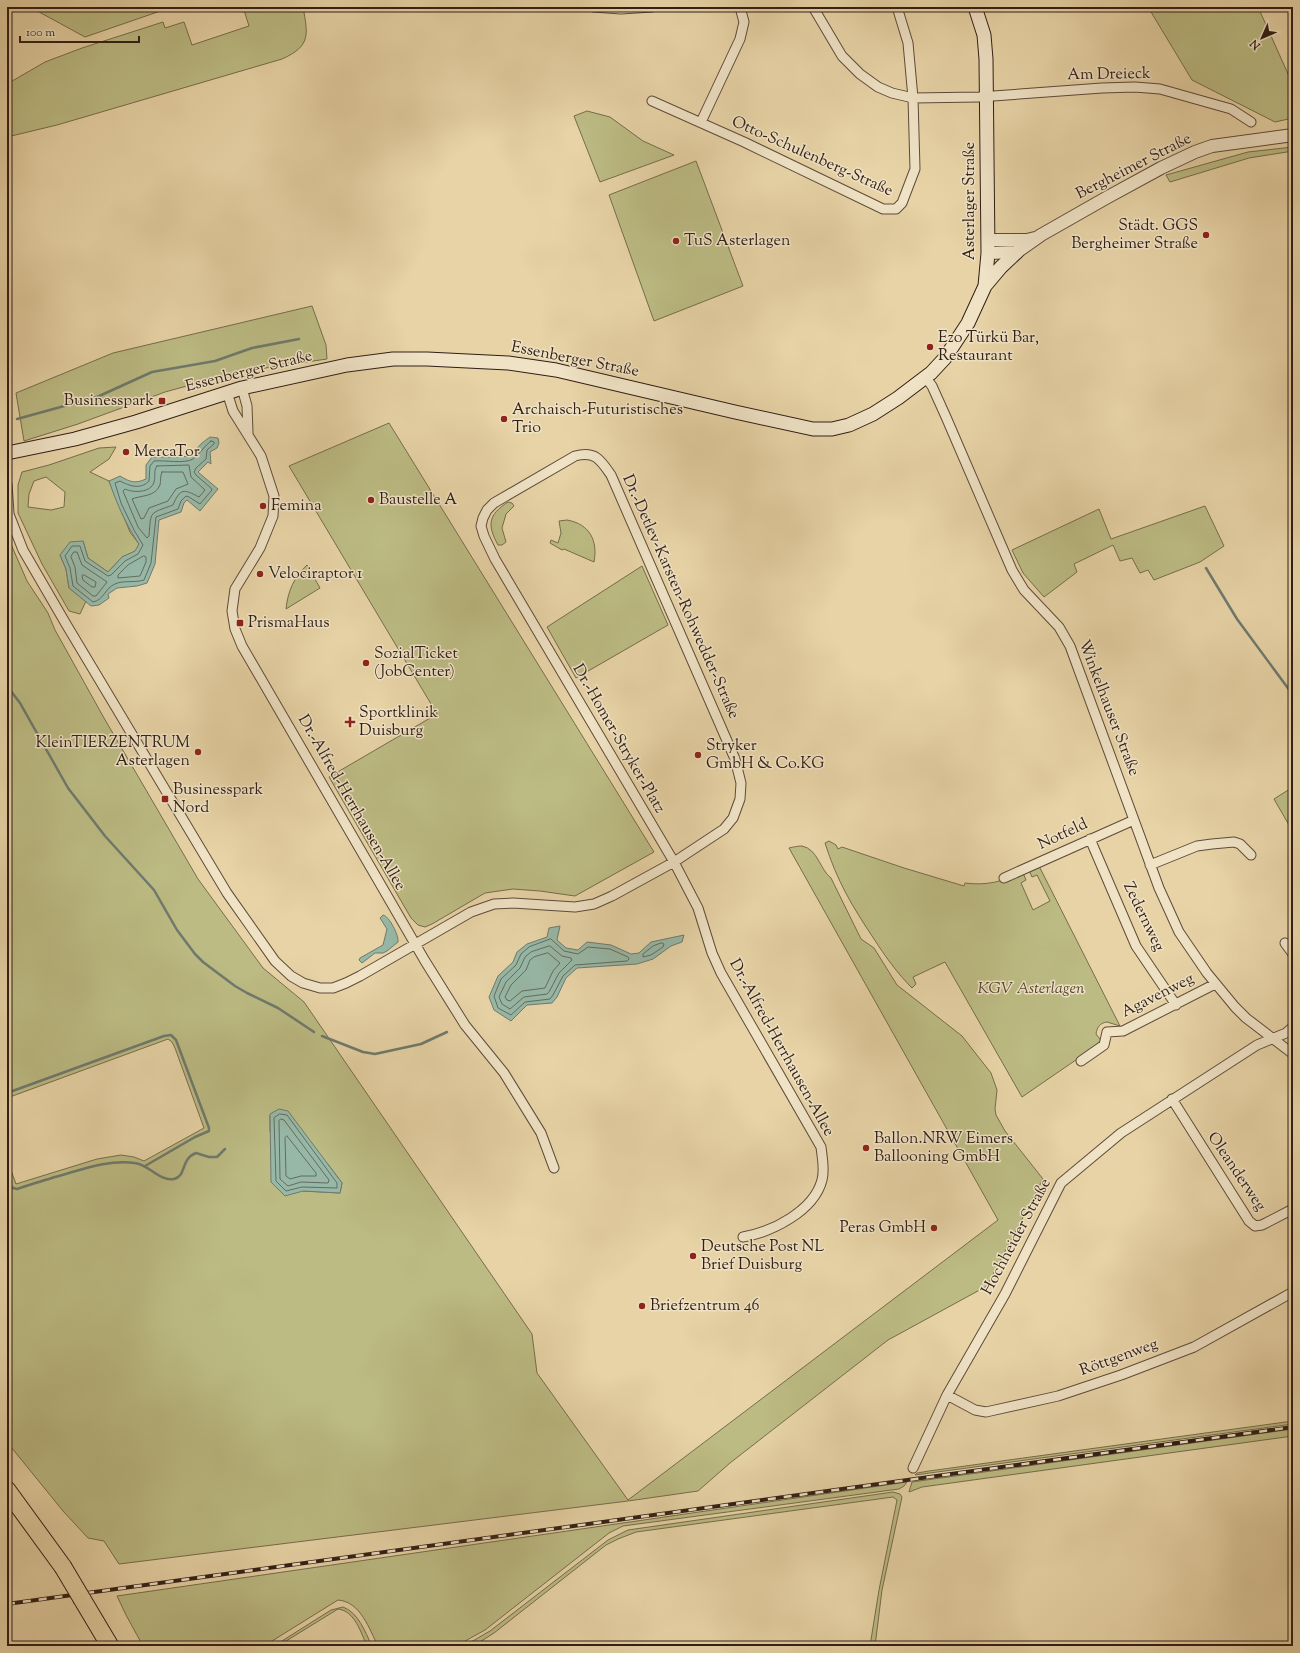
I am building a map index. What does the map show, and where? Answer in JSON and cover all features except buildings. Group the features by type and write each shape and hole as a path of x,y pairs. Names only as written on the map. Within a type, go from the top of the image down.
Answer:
{"highway":[{"path":"7,1490 77,1599 110,1646"},
{"path":"7,1507 58,1568"},
{"path":"77,1599 98,1646"}],"main road":[{"name":"Asterlager Straße","path":"926,378 945,358 974,312 985,286 988,246 984,35 975,7"},
{"path":"985,286 1001,267 1017,252"},
{"name":"Essenberger Straße","path":"7,453 75,439 136,422 242,388 348,365 393,359 508,363 563,372 791,424 813,428 832,429 849,425 873,414 926,378"}],"street":[{"path":"593,7 621,9 652,7"},
{"path":"701,122 740,39 744,22 740,7"},
{"name":"Am Dreieck","path":"813,7 842,56 860,74 878,87 892,94 913,98 986,96 1135,87 1160,89 1231,109 1251,122"},
{"name":"Otto-Schulenberg-Straße","path":"652,101 701,122 883,209 896,209 902,204 915,169 913,98 908,43 897,7"},
{"name":"Bergheimer Straße","path":"1017,252 1042,235 1140,179 1195,152 1212,146 1293,135"},
{"name":"Bergheimer Straße","path":"988,246 1027,240 1042,235"},
{"path":"988,246 1017,252"},
{"name":"Winkelhauser Straße","path":"926,378 932,386 946,416 1012,570 1024,590 1058,627 1070,646 1158,888 1179,932 1195,958 1215,984 1246,1018 1293,1054"},
{"name":"Dr.-Alfred-Herrhausen-Allee","path":"242,388 247,406 248,434"},
{"name":"Dr.-Alfred-Herrhausen-Allee","path":"227,392 233,411 261,456 274,496 273,516 260,548 235,589 232,612 235,629 242,646 415,944 465,1025 504,1073 534,1121 541,1133 554,1168"},
{"name":"Dr.-Detlev-Karsten-Rohwedder-Straße","path":"7,484 8,511 23,550 227,893 275,960 291,976 303,983 320,988 333,988 360,976 471,912 494,904 513,903 575,907 594,904 612,896 674,862 712,838 724,829 733,818 740,800 740,783 735,759 610,475 602,462 595,456 586,453 562,462 494,502 482,518 481,526 484,536 495,559 538,631"},
{"name":"Dr.-Homer-Stryker-Platz","path":"538,631 674,862"},
{"name":"Notfeld","path":"1004,878 1134,820"},
{"name":"Zedernweg","path":"1090,839 1136,946 1176,1005"},
{"path":"1150,865 1197,846 1212,844 1234,842 1240,844 1251,855"},
{"name":"Dr.-Alfred-Herrhausen-Allee","path":"674,862 698,908 712,953 721,973 821,1146 823,1164 822,1180 808,1203 792,1218 772,1229 743,1237"},
{"path":"1285,943 1293,954"},
{"name":"Agavenweg","path":"1081,1061 1104,1045 1107,1032 1123,1031 1215,984"},
{"path":"1274,1038 1286,1033 1293,1027"},
{"name":"Hochheider Straße","path":"913,1468 946,1395 1005,1294 1061,1183 1121,1133 1257,1045 1274,1038"},
{"name":"Oleanderweg","path":"1172,1099 1249,1221 1255,1226 1262,1225 1293,1209"},
{"name":"Röttgenweg","path":"946,1395 975,1410 986,1412 1058,1396 1121,1375 1194,1347 1293,1292"}],"green space":[{"path":"30,7 172,7 85,37"},
{"path":"243,7 303,7 306,32 303,44 282,59 57,125 7,137 7,84 45,62 82,48 163,22 165,28 184,22 192,45 249,26"},
{"path":"1148,7 1258,7 1293,85 1293,118 1275,122 1192,80"},
{"path":"587,111 610,117 643,141 674,155 600,182 574,116"},
{"path":"1293,147 1293,151 1249,158 1170,182 1166,175 1248,152"},
{"name":"TuS Asterlagen","path":"696,161 743,286 654,321 609,195"},
{"path":"312,306 326,345 327,359 238,372 165,392 78,424 24,441 16,393 113,353"},
{"path":"389,423 654,852 575,896 513,889 485,893 432,924 425,927 418,925 411,918 329,777 437,714 289,466"},
{"path":"116,447 109,459 90,472 109,481 130,532 139,544 136,551 122,557 108,572 88,558 83,541 60,555 66,569 69,588 86,601 80,614 69,611 42,564 18,513 18,485 22,472 49,465 99,448","holes":["46,477 65,492 64,507 51,510 28,507 29,494 34,481"]},
{"path":"508,502 512,503 514,506 506,514 502,528 506,542 502,545 498,545 492,532 491,521 496,511"},
{"path":"1205,506 1224,546 1200,562 1154,580 1148,570 1140,573 1132,558 1120,561 1113,545 1074,564 1077,572 1044,597 1023,573 1012,550 1099,509 1111,539"},
{"path":"567,520 581,525 591,535 595,547 594,562 564,549 562,550 550,543 551,540 558,543 561,533 559,521"},
{"path":"7,535 27,581 48,613 55,630 104,718 198,879 263,968 304,1002 532,1334 537,1373 628,1500 998,1220 789,848 802,846 812,851 831,878 861,939 874,948 897,985 962,1036 991,1073 997,1090 995,1109 996,1115 1005,1131 1043,1179 987,1286 888,1340 730,1463 698,1491 628,1501 119,1564 104,1541 88,1538 63,1511 7,1442 7,1159 16,1184 97,1159 121,1155 134,1157 144,1161 204,1128 175,1048 172,1042 168,1039 7,1098","holes":["270,1115 327,1163 342,1183 340,1193 303,1191 270,1131"]},
{"path":"307,565 320,588 286,609 288,596 292,585"},
{"path":"642,566 668,625 576,678 547,627"},
{"path":"1293,787 1293,832 1274,799"},
{"name":"KGV Asterlagen","path":"829,841 836,845 838,849 842,847 964,886 965,883 981,884 995,882 1023,873 1026,880 1021,883 1033,910 1050,901 1037,875 1032,877 1029,870 1039,866 1120,1026 1107,1022 1101,1024 1097,1029 1096,1034 1102,1042 1022,1097 945,962 913,977 916,984 912,988 882,952 846,893 825,843"},
{"path":"1293,1421 1293,1424 915,1475 917,1473 929,1471"},
{"path":"1293,1429 1293,1436 922,1487 909,1492 912,1482"},
{"path":"907,1482 899,1489 623,1526 609,1533 485,1630 456,1646 378,1646 363,1617 358,1611 346,1602 338,1600 264,1646 143,1646 117,1596"},
{"path":"893,1492 900,1494 902,1497 882,1590 875,1646 870,1646 879,1590 897,1500 893,1497 636,1532 606,1545 494,1633 475,1645 464,1646 490,1631 608,1540 628,1530"},
{"path":"343,1607 349,1610 357,1618 372,1646 367,1646 357,1623 353,1618 344,1611 338,1609 278,1646 274,1646 331,1610"}],"water":[{"path":"210,437 218,438 219,443 217,448 210,452 211,464 208,462 198,472 218,489 200,511 187,500 184,503 181,512 159,520 155,564 147,583 137,586 117,588 108,594 109,598 99,605 91,606 69,588 66,569 60,555 70,542 83,541 88,558 108,572 122,557 135,551 139,544 122,514 109,481 120,476 133,482 146,479 146,465 152,457 190,456"},
{"path":"383,915 393,926 398,942 387,951 383,953 375,953 362,963 359,960 360,958 383,945 387,929 380,918"},
{"path":"560,926 557,940 566,948 578,950 587,942 611,945 631,954 639,953 651,942 684,935 682,942 671,946 653,959 637,964 577,968 566,978 557,997 552,1003 527,1005 511,1021 494,1010 489,997 498,976 513,962 517,952 527,944 547,937 549,928"},
{"path":"279,1109 288,1111 342,1183 340,1193 303,1191 285,1196 271,1182 270,1114"}],"waterway":[{"path":"17,419 97,397 152,372 215,361 252,348 299,339"},
{"path":"1206,568 1237,619 1293,695"},
{"path":"7,686 20,703 68,788 105,836 154,890 177,930 195,954 203,962 235,986 278,1008 314,1032"},
{"path":"322,1036 363,1052 375,1054 421,1044 447,1032"},
{"path":"7,1093 164,1036 171,1035 176,1040 209,1131 195,1137 145,1166"},
{"path":"12,1187 17,1189 85,1168 125,1162 140,1164 159,1176 174,1179 181,1175 185,1163 196,1153 209,1157 217,1157 225,1149"}],"railway":[{"path":"7,1604 1293,1427"}],"place":[{"name":"Städt. GGS Bergheimer Straße","path":"1206,235"},
{"name":"TuS Asterlagen","path":"676,241"},
{"name":"Ezo Türkü Bar, Restaurant","path":"930,347"},
{"name":"Businesspark","path":"162,401"},
{"name":"Archaisch-Futuristisches Trio","path":"504,419"},
{"name":"MercaTor","path":"126,452"},
{"name":"Baustelle A","path":"371,500"},
{"name":"Femina","path":"263,506"},
{"name":"Velociraptor 1","path":"260,574"},
{"name":"PrismaHaus","path":"240,623"},
{"name":"SozialTicket (JobCenter)","path":"366,663"},
{"name":"Sportklinik Duisburg","path":"350,722"},
{"name":"KleinTIERZENTRUM Asterlagen","path":"198,752"},
{"name":"Stryker GmbH & Co.KG","path":"698,755"},
{"name":"Businesspark Nord","path":"165,799"},
{"name":"Ballon.NRW Eimers Ballooning GmbH","path":"866,1148"},
{"name":"Peras GmbH","path":"934,1228"},
{"name":"Deutsche Post NL Brief Duisburg","path":"693,1256"},
{"name":"Briefzentrum 46","path":"642,1306"}]}
